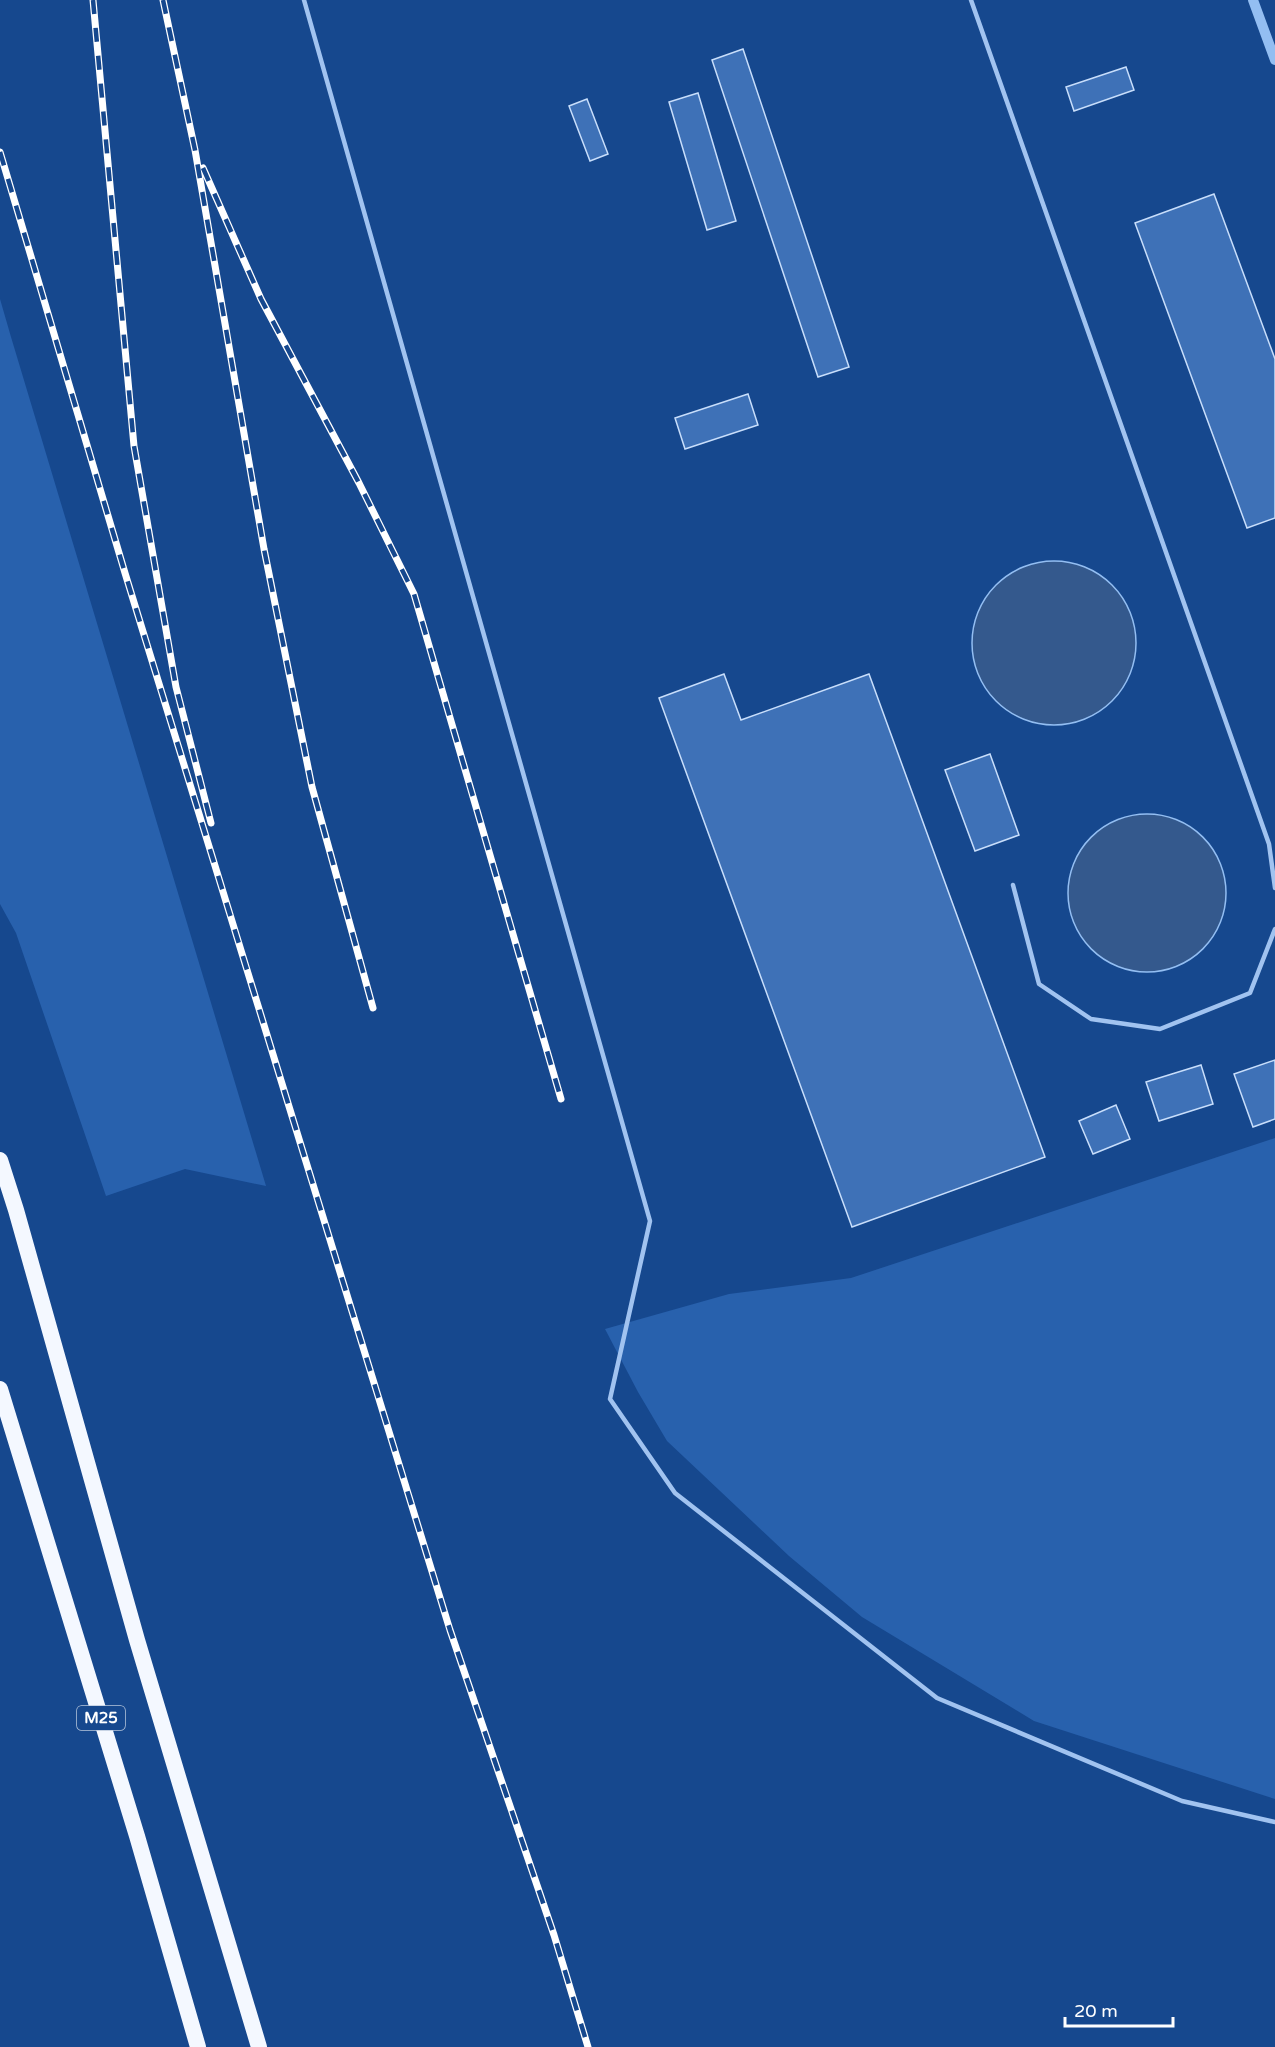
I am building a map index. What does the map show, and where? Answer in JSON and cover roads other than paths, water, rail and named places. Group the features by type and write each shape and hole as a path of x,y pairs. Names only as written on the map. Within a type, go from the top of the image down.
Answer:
{"highway":[{"path":"0,1160 137,1641 259,2047"},
{"name":"M25","path":"0,1389 134,1825 198,2047"}],"lane":[{"path":"304,0 650,1221 610,1399 675,1493 937,1698 1182,1801 1275,1822"},
{"path":"971,0 1269,844 1275,888"},
{"path":"1013,885 1039,984 1091,1018 1160,1029 1250,993 1275,929"}],"waterway":[{"path":"1253,0 1275,60"}],"railway":[{"path":"93,0 134,446 176,687 211,823"},
{"path":"163,0 195,150 264,549 312,787 373,1008"},
{"path":"0,152 125,573 450,1630 554,1935 588,2047"},
{"path":"203,168 261,299 359,483 414,594 561,1099"}]}
